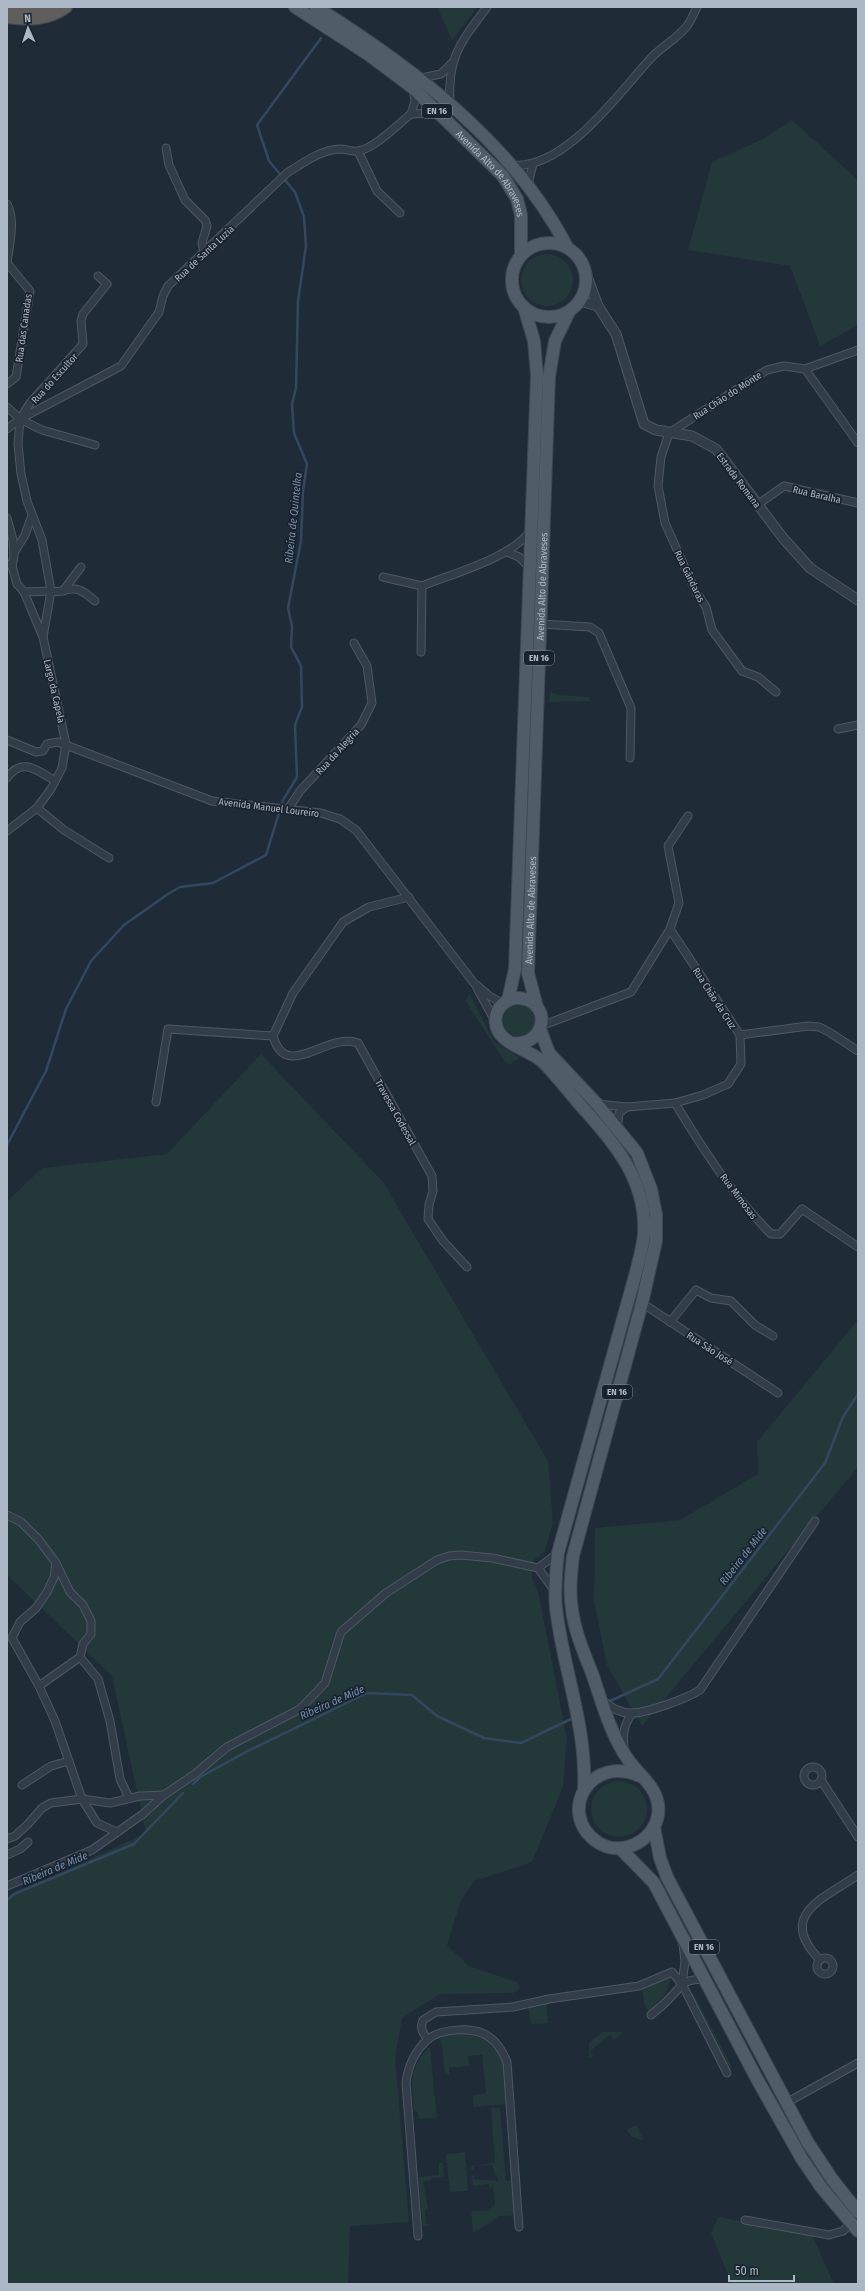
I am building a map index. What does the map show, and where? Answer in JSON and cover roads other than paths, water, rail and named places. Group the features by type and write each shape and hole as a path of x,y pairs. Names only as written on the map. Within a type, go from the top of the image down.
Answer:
{"highway":[{"path":"12,7 32,11 47,7"},
{"path":"7,17 30,20 57,14 66,7"}],"main road":[{"name":"Avenida Alto de Abraveses","path":"295,7 369,55 413,88 503,176 517,199 521,215 521,255"},
{"name":"Avenida Alto de Abraveses","path":"316,7 396,59 450,103 530,188 554,221 566,247"},
{"name":"EN 16","path":"524,307 514,293 512,276 515,264 521,255 531,247 542,243 555,243 566,247 576,254 583,263 586,274 585,288 580,301 569,312"},
{"name":"Avenida Alto de Abraveses","path":"506,1002 515,969 537,375 534,341 524,307"},
{"path":"524,307 534,314 545,317 557,316 569,312"},
{"name":"Avenida Alto de Abraveses","path":"540,1019 528,973 549,377 555,341 569,312"},
{"path":"506,1002 524,999 540,1019 532,1040 519,1044 512,1043"},
{"name":"EN 16","path":"506,1002 496,1015 495,1022 500,1035 542,1062 606,1133 626,1160 636,1181 644,1214 644,1235 636,1272 558,1553 555,1591 556,1609 580,1723 584,1752 585,1784 580,1800 579,1812 582,1824 588,1834 596,1842 607,1847 621,1849 654,1883 802,2159 854,2227"},
{"name":"EN 16","path":"540,1019 550,1053 596,1104 637,1154 643,1166 656,1214 656,1241 642,1303 573,1556 569,1586 572,1612 579,1639 611,1728 625,1755 653,1789 658,1805 658,1816 654,1827 660,1858 667,1877 815,2155 856,2209"},
{"path":"585,1784 610,1771 630,1771 642,1777"},
{"path":"621,1849 640,1842 654,1827"}],"street":[{"path":"450,103 449,83 452,63 460,43 486,7"},
{"path":"510,165 521,166 533,164 570,144 583,133 652,56 688,25 697,7"},
{"path":"421,78 441,74 452,63"},
{"path":"400,213 377,191 358,151 373,145 411,114 415,102 413,88"},
{"path":"411,114 439,112"},
{"path":"166,148 169,165 185,200 206,220 207,226 202,243 204,253"},
{"name":"Rua de Santa Luzia","path":"20,419 121,366 159,312 163,296 168,286 287,173 308,160 329,150 341,149 358,151"},
{"path":"530,188 529,180 533,164"},
{"name":"Rua das Canadas","path":"7,204 10,210 12,224 7,263 30,291 16,377 7,384"},
{"name":"Estrada Romana","path":"586,274 598,306 616,334 644,424 669,433 692,436 716,449 783,538 810,568 858,600"},
{"name":"Rua do Escultor","path":"20,419 30,403 83,344 81,321 84,314 107,284 98,276"},
{"path":"580,301 598,306"},
{"name":"Rua Chão do Monte","path":"669,433 767,370 784,366 805,369 858,350"},
{"path":"805,369 858,443"},
{"path":"7,407 20,419 42,430 95,445"},
{"path":"7,429 20,419"},
{"path":"20,419 18,444 21,474 32,515 42,540 52,591 43,637"},
{"name":"Rua Gândaras","path":"669,433 661,457 658,486 665,522 696,592 706,607 712,630 722,646 742,671 758,677 776,692"},
{"name":"Rua Baralha","path":"757,505 784,486 858,503"},
{"path":"32,515 26,535 14,553 9,565 17,584 24,592 43,637"},
{"path":"7,518 14,553"},
{"path":"383,577 422,586 507,552 521,542 531,530"},
{"path":"507,552 519,557 530,568"},
{"path":"61,593 81,567"},
{"path":"421,652 422,586"},
{"path":"24,592 52,591 61,593 74,588 81,590 95,601"},
{"path":"541,624 590,627 599,633 631,708 630,758"},
{"name":"Largo da Capela","path":"43,637 66,744"},
{"name":"Rua da Alegria","path":"288,810 300,791 361,725 372,703 367,666 354,643"},
{"path":"838,729 858,725"},
{"path":"7,740 36,752 43,751 47,744 52,742 66,744 62,768 37,808 7,831"},
{"name":"Avenida Manuel Loureiro","path":"66,744 212,801 321,813 334,817 356,830 474,983 495,1022"},
{"path":"7,778 18,767 26,766 55,781"},
{"path":"37,808 64,830 109,858"},
{"path":"540,1019 566,1015 631,992 670,929 680,903 668,846 688,816"},
{"path":"156,1102 168,1029 273,1036 293,993 343,922 369,907 409,897"},
{"name":"Rua Chão da Cruz","path":"596,1104 627,1107 675,1103 703,1095 728,1084 741,1064 740,1035 670,929"},
{"name":"Avenida Manuel Loureiro","path":"474,983 488,995 506,1002"},
{"path":"540,1019 549,1016 566,1015"},
{"path":"740,1035 808,1026 819,1027 858,1052"},
{"name":"Travessa Codessal","path":"273,1036 276,1048 282,1053 292,1056 304,1054 340,1040 349,1040 358,1043 432,1176 433,1191 429,1205 428,1219 443,1241 467,1267"},
{"name":"Rua Mimosas","path":"675,1103 699,1142 748,1211 771,1234 780,1234 802,1208 858,1247"},
{"path":"617,1129 619,1113 627,1107"},
{"path":"670,1322 696,1290 711,1298 731,1301 755,1324 773,1336"},
{"name":"Rua São José","path":"642,1303 778,1393"},
{"path":"7,1515 21,1522 39,1540 56,1563 70,1592 83,1605 91,1621 92,1634 83,1644 80,1657 40,1686"},
{"path":"601,1698 610,1707 632,1714 688,1698 700,1690 814,1521"},
{"path":"538,1568 558,1553"},
{"path":"7,1886 92,1850 143,1814 164,1795 195,1774 227,1748 300,1709 325,1683 341,1632 386,1592 437,1560 449,1556 461,1555 492,1558 538,1568 555,1591"},
{"path":"56,1563 54,1577 47,1592 36,1608 20,1622 12,1638 40,1686 82,1798 97,1823 117,1832"},
{"path":"80,1657 98,1679 110,1721 120,1779 129,1798"},
{"path":"625,1755 623,1732 627,1720 632,1714"},
{"path":"22,1785 51,1766 69,1762"},
{"path":"821,1780 858,1837"},
{"path":"7,1839 15,1836 42,1808 51,1803 82,1798 110,1803 129,1798 164,1795"},
{"path":"7,1855 20,1849 28,1842"},
{"path":"820,1960 804,1942 801,1926 804,1916 811,1907 858,1875"},
{"path":"682,1937 684,1960 682,1984"},
{"path":"428,2039 423,2033 421,2026 423,2020 436,2012 513,2006 549,1999 639,1986 672,1972 682,1984 727,2073"},
{"path":"651,2015 669,2000 682,1984 693,1980 705,1979"},
{"path":"418,2236 406,2083 408,2066 428,2039 445,2032 466,2030 489,2036 504,2053 507,2062 520,2227"},
{"path":"786,2103 858,2063"},
{"path":"745,2220 829,2236 854,2227"}],"waterway":[{"name":"Ribeira de Quintelka","path":"7,1145 46,1071 66,1009 91,961 124,925 168,894 180,887 213,883 266,855 283,800 297,777 295,725 302,707 301,666 291,647 292,626 288,608 301,541 303,491 307,464 294,433 292,404 296,388 298,301 306,246 304,217 295,192 269,161 257,125 321,38"},
{"name":"Ribeira de Mide","path":"610,1701 658,1679 825,1463 843,1417 858,1394"},
{"name":"Ribeira de Mide","path":"193,1784 202,1776 248,1751 367,1693 412,1695 437,1716 484,1738 521,1743 571,1719"},
{"name":"Ribeira de Mide","path":"7,1900 14,1894 134,1844 183,1793"}]}
